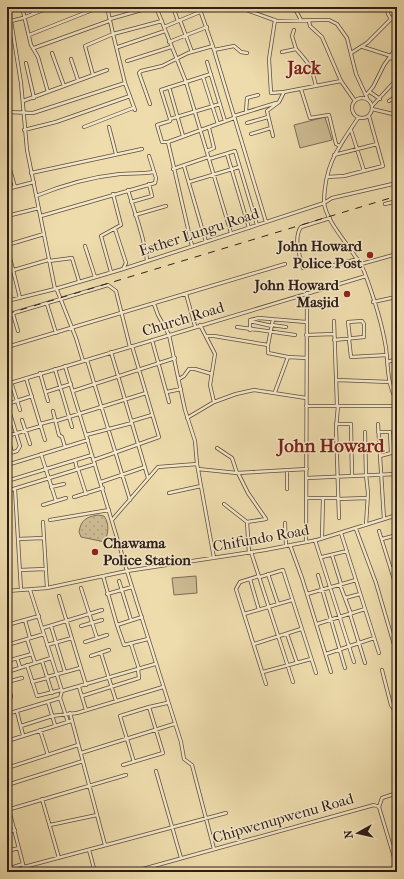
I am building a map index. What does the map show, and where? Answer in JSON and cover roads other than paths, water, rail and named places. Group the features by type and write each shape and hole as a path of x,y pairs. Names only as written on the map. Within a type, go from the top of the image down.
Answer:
{"street":[{"path":"22,7 29,35 39,60 48,92"},
{"path":"32,7 33,14"},
{"path":"50,7 25,18 9,22 18,60 23,101 24,130 31,173 41,216 48,261 55,289 57,290 61,299 83,361"},
{"path":"29,35 100,7"},
{"path":"84,127 134,109 125,83 118,47 113,34 107,7"},
{"path":"34,48 110,20 152,7"},
{"path":"163,7 157,8 169,42 186,82 231,233"},
{"path":"172,7 186,35 192,52"},
{"path":"199,7 207,26 266,222"},
{"path":"238,7 276,20 329,20 337,24 348,38 356,75 372,107 396,114 397,124"},
{"path":"294,7 301,20"},
{"path":"387,7 388,14 392,19"},
{"path":"164,27 200,12"},
{"path":"351,53 362,46 397,13"},
{"path":"93,75 85,46 113,34 140,28 162,20"},
{"path":"276,20 269,59 270,91 273,93 284,92 342,81"},
{"path":"309,21 310,26 323,40 342,81 355,101"},
{"path":"169,42 207,26"},
{"path":"294,30 292,36 296,49 308,61 314,74 316,86"},
{"path":"118,47 165,31"},
{"path":"150,104 140,72 162,66 192,52 212,46"},
{"path":"214,50 234,46 241,52 247,53"},
{"path":"362,46 397,60"},
{"path":"127,61 171,47"},
{"path":"366,94 370,92 397,47"},
{"path":"282,52 296,49"},
{"path":"52,53 64,86"},
{"path":"71,58 78,80"},
{"path":"207,62 225,121"},
{"path":"26,63 34,98"},
{"path":"23,101 107,70"},
{"path":"170,120 161,91 168,87 211,74"},
{"path":"203,77 218,124"},
{"path":"7,79 9,93 7,94"},
{"path":"327,177 364,171 383,166 369,116 372,107 397,79"},
{"path":"7,112 39,112 125,83"},
{"path":"168,87 184,136"},
{"path":"301,89 310,118 329,115 336,144 340,146"},
{"path":"273,136 268,117 268,109 278,102 284,92"},
{"path":"370,92 380,99"},
{"path":"246,112 247,98 258,95"},
{"path":"24,130 56,122 130,96"},
{"path":"389,101 397,96"},
{"path":"368,100 361,98 355,101 352,105 352,111 358,118 363,119 369,116"},
{"path":"220,104 178,117 157,126 162,142 168,142 209,128 246,112 278,102"},
{"path":"247,123 268,117"},
{"path":"358,118 330,163 324,203 330,218 358,259 366,276 383,335 390,382 397,401"},
{"path":"109,127 116,154"},
{"path":"207,151 214,148 209,128"},
{"path":"251,134 271,128"},
{"path":"351,130 364,171"},
{"path":"168,142 192,246"},
{"path":"334,155 377,144"},
{"path":"31,173 142,149"},
{"path":"173,169 235,151 257,225"},
{"path":"227,154 249,228"},
{"path":"41,216 156,182 149,156"},
{"path":"7,159 15,187"},
{"path":"184,166 206,242"},
{"path":"189,182 239,167"},
{"path":"36,196 86,180 121,174 142,175 154,172"},
{"path":"7,189 34,182"},
{"name":"Esther Lungu Road","path":"7,301 123,269 324,203 332,198 397,183"},
{"path":"131,202 151,196 149,184"},
{"path":"128,190 135,215 141,229 147,260"},
{"path":"111,272 101,234 121,225 113,194"},
{"path":"385,204 397,200"},
{"path":"135,215 166,206"},
{"path":"7,216 39,208"},
{"path":"303,268 298,246 300,227 330,218"},
{"path":"115,229 126,263 123,269"},
{"path":"20,298 7,246 44,234"},
{"path":"85,246 95,277"},
{"path":"361,264 397,254"},
{"path":"7,272 48,261 72,258 79,281"},
{"path":"330,266 358,259"},
{"path":"7,347 72,329 285,264"},
{"name":"Church Road","path":"7,384 195,326 366,276"},
{"path":"7,315 108,285 116,291 131,346 159,436 94,460"},
{"path":"306,293 306,542"},
{"path":"186,294 195,326"},
{"path":"373,302 396,297"},
{"path":"47,304 56,333"},
{"path":"154,304 169,335 187,418 195,440 197,464 214,558"},
{"path":"13,314 18,331"},
{"path":"250,321 259,318 306,322"},
{"path":"273,319 268,353 288,357 307,358"},
{"path":"250,321 272,326 286,327"},
{"path":"250,321 250,330"},
{"path":"334,321 337,380 336,424 339,518"},
{"path":"334,340 349,339 364,337 363,321 348,322 349,339 351,357 387,355"},
{"path":"200,325 215,354 210,385 214,402"},
{"path":"237,327 271,333 294,335"},
{"path":"306,335 334,334"},
{"path":"207,336 268,345"},
{"path":"152,340 169,402"},
{"path":"111,352 148,478"},
{"path":"275,392 288,357"},
{"path":"73,391 175,358"},
{"path":"387,362 397,359"},
{"path":"87,360 96,384 130,500"},
{"path":"65,366 162,687 181,742 184,759 192,765 214,849"},
{"path":"55,369 72,427"},
{"path":"179,379 189,370 195,369 212,374"},
{"path":"40,373 48,401"},
{"path":"26,378 45,440"},
{"path":"337,380 390,382"},
{"path":"12,382 20,410"},
{"path":"46,392 71,384"},
{"path":"167,392 180,389"},
{"path":"187,418 214,402 249,390 275,392 306,398"},
{"path":"12,452 7,436 146,393"},
{"path":"7,454 19,449 16,433 7,404 32,396"},
{"path":"306,406 397,406"},
{"path":"53,411 59,435 62,437 65,447"},
{"path":"86,435 109,430 152,415"},
{"path":"22,420 30,444"},
{"path":"336,424 351,424 352,476"},
{"path":"378,424 384,519"},
{"path":"365,432 367,498 366,526"},
{"path":"378,432 390,432 391,453"},
{"path":"7,465 88,440"},
{"path":"217,448 232,458 248,493 266,519 247,522"},
{"path":"337,448 352,448"},
{"path":"380,456 391,453 397,448"},
{"path":"41,454 56,501"},
{"path":"7,480 92,455"},
{"path":"75,460 86,494"},
{"path":"7,492 95,464"},
{"path":"112,520 158,467 197,464"},
{"path":"101,482 145,467"},
{"path":"198,469 238,473 307,469"},
{"path":"287,470 287,489"},
{"path":"307,478 396,474 397,515"},
{"path":"51,487 64,484"},
{"path":"169,493 201,486"},
{"path":"74,497 103,488"},
{"path":"15,489 21,590"},
{"path":"43,505 66,498"},
{"path":"307,498 367,498"},
{"path":"322,538 323,498"},
{"path":"224,504 247,522 250,552 293,682"},
{"path":"50,520 109,510"},
{"name":"Chifundo Road","path":"7,590 47,588 103,576 286,546 315,540 366,526 397,515"},
{"path":"43,522 47,588"},
{"path":"285,523 286,546"},
{"path":"356,528 376,584 395,648"},
{"path":"379,531 397,588"},
{"path":"340,533 379,654"},
{"path":"382,539 397,535"},
{"path":"18,539 43,538"},
{"path":"315,540 354,662"},
{"path":"290,545 317,624 331,672"},
{"path":"322,558 347,551"},
{"path":"332,555 365,662"},
{"path":"391,568 397,567"},
{"path":"20,570 45,569"},
{"path":"266,684 236,587 240,582 283,570 316,673"},
{"path":"268,574 278,604"},
{"path":"318,575 345,668"},
{"path":"103,576 123,645 148,639"},
{"path":"250,579 259,610"},
{"path":"119,580 131,620"},
{"path":"307,594 356,580"},
{"path":"107,594 132,587"},
{"path":"81,588 97,638"},
{"path":"30,590 62,691 60,698 81,753 105,845"},
{"path":"345,598 360,594"},
{"path":"59,596 86,684"},
{"path":"244,614 292,600"},
{"path":"317,624 365,609"},
{"path":"42,628 102,610"},
{"path":"7,625 39,616"},
{"path":"117,625 142,617"},
{"path":"25,620 34,663"},
{"path":"82,626 102,620"},
{"path":"51,626 65,672"},
{"path":"254,644 302,629"},
{"path":"7,639 8,644 44,634"},
{"path":"287,634 297,663"},
{"path":"85,642 107,635"},
{"path":"47,645 72,638"},
{"path":"326,654 374,638"},
{"path":"82,696 139,678 131,644"},
{"path":"91,656 109,650"},
{"path":"101,653 116,701"},
{"path":"7,661 32,654"},
{"path":"17,658 20,668"},
{"path":"7,672 51,658"},
{"path":"263,672 311,659"},
{"path":"42,661 52,693"},
{"path":"27,665 37,696 62,691 155,664"},
{"path":"32,682 80,668"},
{"path":"382,670 391,705 397,715"},
{"path":"7,698 12,697 7,681 22,678"},
{"path":"79,686 86,710"},
{"path":"21,726 52,716 86,710 162,687"},
{"path":"7,714 60,698"},
{"path":"48,702 55,725"},
{"path":"134,762 120,716 167,703"},
{"path":"123,765 163,753 150,707"},
{"path":"17,712 23,735"},
{"path":"69,722 70,713"},
{"path":"7,741 55,725 69,722"},
{"path":"81,753 174,724"},
{"path":"40,730 48,755"},
{"path":"7,768 78,746"},
{"path":"7,785 83,761"},
{"path":"156,770 181,858"},
{"path":"8,810 126,774"},
{"path":"397,793 382,798 379,802 379,807 397,867"},
{"path":"42,799 59,858"},
{"path":"7,802 25,872"},
{"name":"Chipwenupwenu Road","path":"132,872 369,805 379,807"},
{"path":"7,869 59,858 226,813"},
{"path":"50,824 97,815"},
{"path":"7,832 15,830"},
{"path":"7,851 19,848"},
{"path":"89,850 95,872"}],"railway":[{"path":"7,314 397,196"}],"place":[{"name":"John Howard Police Post","path":"370,255"},
{"name":"John Howard Masjid","path":"347,294"},
{"name":"Chawama Police Station","path":"95,552"}],"district":[{"name":"Jack","path":"304,68"},
{"name":"John Howard","path":"331,446"}]}
